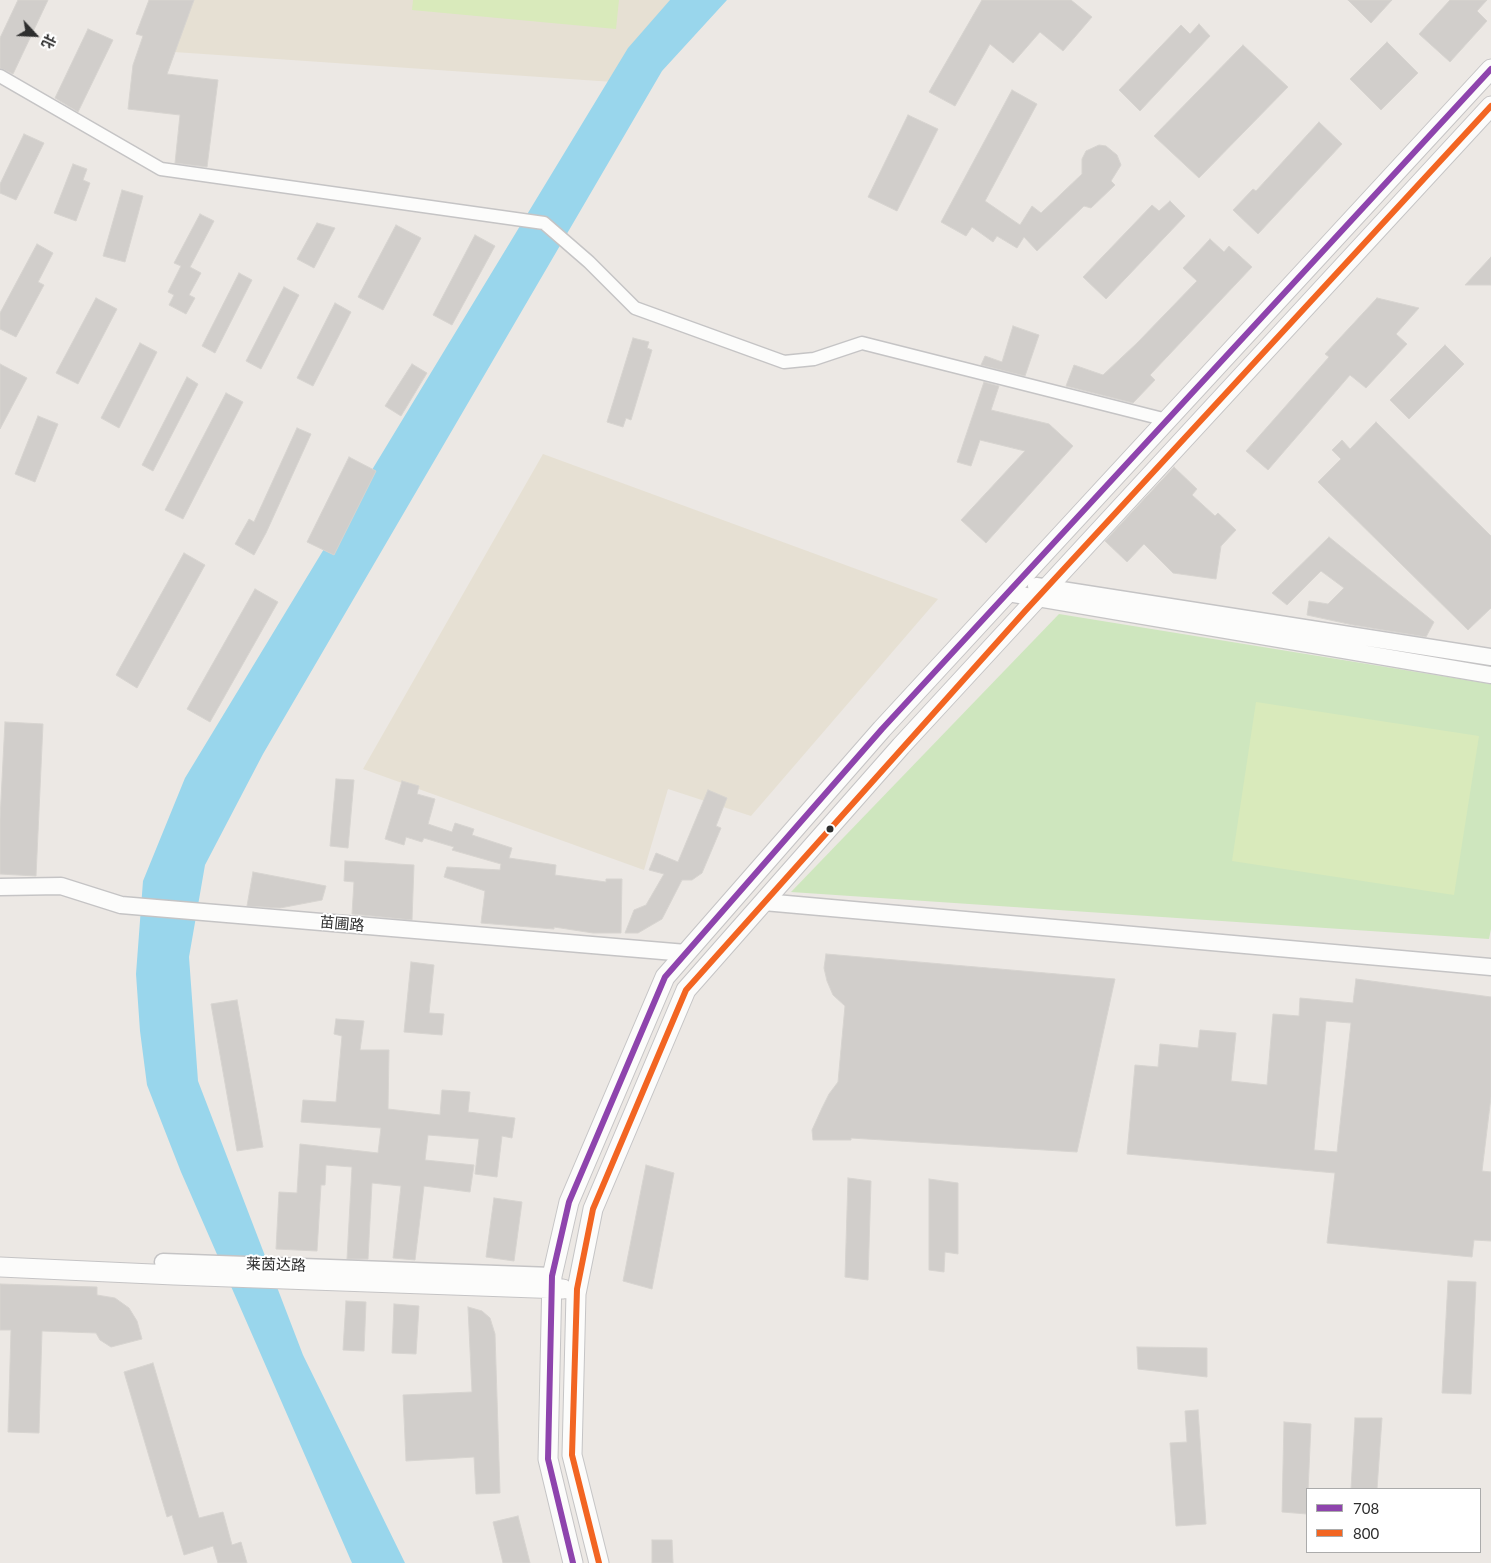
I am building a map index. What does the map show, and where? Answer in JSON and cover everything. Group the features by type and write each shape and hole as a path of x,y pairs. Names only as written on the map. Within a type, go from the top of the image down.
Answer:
{"main road":[{"path":"573,1563 548,1458 552,1282 569,1202 665,977 882,729 1491,69"},
{"path":"599,1563 572,1456 576,1289 593,1210 686,990 900,746 1491,106"},
{"path":"0,1255 168,1269"},
{"path":"0,1267 250,1271 542,1287 552,1282 576,1289"}],"street":[{"path":"0,76 161,169 544,222 589,262 635,308 784,362 814,359 862,343 1168,420"},
{"path":"1012,588 1491,675"},
{"path":"1042,593 1491,658"},
{"name":"苗圃路","path":"0,887 62,886 121,905 686,953"},
{"path":"764,902 1491,967"}],"shaded area":[{"path":"159,0 702,0 628,83 145,50"},
{"path":"543,454 938,599 751,816 668,789 644,870 363,769"}],"green space":[{"path":"413,0 619,0 616,29 412,10"},
{"path":"1059,614 1491,684 1491,929 1489,939 791,892"},
{"path":"1256,702 1479,736 1454,895 1232,861"}],"water":[{"path":"670,0 727,0 662,71 263,754 205,865 189,957 198,1081 303,1355 405,1563 352,1563 181,1172 147,1085 140,1031 136,974 143,881 185,778 628,48"}],"building":[{"path":"18,0 48,0 13,74 0,68 0,38"},
{"path":"149,0 194,0 167,74 218,80 207,167 175,163 180,115 128,109 133,65 143,36 136,34"},
{"path":"982,0 1071,0 1092,17 1063,51 1040,32 1013,63 990,44 955,106 929,92"},
{"path":"1348,0 1392,0 1371,23"},
{"path":"1450,0 1487,0 1477,11 1487,21 1450,62 1419,34"},
{"path":"1199,24 1210,36 1140,111 1119,90 1181,25 1190,34"},
{"path":"88,29 113,40 78,112 55,98"},
{"path":"1387,42 1418,73 1381,110 1350,79"},
{"path":"1243,45 1288,87 1199,178 1154,136"},
{"path":"1012,90 1037,104 985,201 1020,225 1032,206 1041,213 1082,174 1082,159 1086,151 1099,145 1106,146 1117,155 1121,165 1111,181 1115,185 1091,208 1084,206 1037,251 1024,237 1017,248 997,236 993,242 972,227 966,236 941,222"},
{"path":"908,115 938,129 897,211 868,197"},
{"path":"1319,122 1342,144 1258,234 1233,210 1253,189 1256,191"},
{"path":"24,134 44,143 16,200 0,193 0,184"},
{"path":"73,164 87,169 83,180 90,183 76,221 54,213"},
{"path":"122,190 143,196 125,262 103,256"},
{"path":"1170,201 1185,216 1106,299 1083,277 1152,205 1159,211"},
{"path":"200,214 214,221 190,267 201,273 189,295 195,298 186,314 169,305 174,295 168,292 181,266 174,263"},
{"path":"317,223 335,228 314,268 297,259"},
{"path":"396,225 421,238 383,310 358,297"},
{"path":"475,235 495,246 452,325 433,315"},
{"path":"1210,239 1224,252 1229,246 1252,267 1150,375 1155,380 1133,403 1066,386 1074,365 1103,375 1137,343 1197,281 1183,268"},
{"path":"37,244 53,253 38,282 44,285 16,337 0,329 0,313"},
{"path":"1491,257 1491,285 1465,285"},
{"path":"239,273 252,280 215,353 202,346"},
{"path":"284,287 299,295 261,369 246,361"},
{"path":"96,298 117,309 78,384 56,373"},
{"path":"1377,298 1419,308 1396,334 1407,344 1366,388 1350,375 1268,470 1246,451 1329,357 1325,354"},
{"path":"335,303 351,312 313,386 297,378"},
{"path":"1013,326 1039,335 1025,376 981,365 985,356 1002,362"},
{"path":"633,338 649,342 647,348 652,350 631,420 626,418 623,427 607,422"},
{"path":"140,343 157,352 119,428 101,418"},
{"path":"1445,345 1464,364 1409,419 1390,400"},
{"path":"0,364 27,378 0,429"},
{"path":"412,364 427,373 401,416 385,406"},
{"path":"187,377 198,384 153,471 142,465"},
{"path":"984,382 999,386 991,410 1049,424 1073,446 986,543 961,520 1025,451 980,440 971,466 957,462"},
{"path":"226,393 243,402 183,519 165,510"},
{"path":"38,416 58,424 35,482 15,474"},
{"path":"1376,422 1491,536 1491,608 1468,630 1318,482 1341,459 1332,450 1342,440 1350,449"},
{"path":"297,428 311,434 254,555 235,544 249,519 254,522"},
{"path":"349,457 376,471 334,555 307,542"},
{"path":"1174,467 1197,489 1192,495 1215,516 1218,513 1236,530 1221,546 1216,579 1173,573 1144,544 1127,562 1105,541"},
{"path":"1329,537 1434,622 1426,637 1307,615 1309,601 1328,604 1344,588 1321,571 1287,605 1272,593"},
{"path":"184,553 205,565 137,688 116,675"},
{"path":"255,589 278,602 210,722 187,709"},
{"path":"5,722 43,724 36,876 0,874 0,819"},
{"path":"336,779 354,780 348,848 330,846"},
{"path":"402,781 419,786 417,794 435,799 428,824 452,832 455,823 474,829 472,835 512,848 509,858 556,865 555,875 606,882 606,879 622,879 621,933 593,933 554,927 554,929 481,923 485,891 444,877 447,867 500,870 501,864 452,850 454,847 424,838 422,842 406,837 404,845 385,839"},
{"path":"708,790 727,798 716,826 721,828 702,873 692,880 682,880 662,919 638,933 625,933 634,910 646,905 664,874 649,870 656,853 678,862"},
{"path":"345,861 414,865 412,920 352,914 354,882 344,881"},
{"path":"253,872 326,886 322,900 280,908 247,906"},
{"path":"826,954 1115,979 1077,1152 851,1138 851,1140 813,1140 812,1130 829,1094 838,1082 845,1006 833,995 827,981 824,968"},
{"path":"411,962 434,965 429,1013 444,1014 442,1035 404,1032"},
{"path":"1356,979 1491,997 1491,1097 1482,1171 1491,1172 1491,1241 1474,1240 1472,1257 1327,1243 1335,1173 1127,1154 1135,1065 1158,1067 1160,1044 1198,1048 1200,1030 1236,1033 1231,1081 1267,1085 1273,1014 1299,1016 1300,998 1353,1003","holes":["1326,1021 1351,1023 1337,1152 1314,1150"]},
{"path":"237,1000 263,1147 237,1151 211,1004"},
{"path":"336,1019 364,1021 360,1050 389,1050 388,1109 440,1115 442,1090 470,1092 468,1112 515,1118 512,1138 502,1136 497,1177 475,1174 479,1139 428,1135 425,1160 474,1165 470,1192 424,1186 415,1260 393,1258 401,1186 372,1183 368,1259 347,1259 352,1167 326,1165 325,1185 321,1185 317,1251 276,1249 279,1192 297,1193 300,1144 378,1153 381,1128 301,1122 303,1100 336,1102 342,1036 334,1034"},
{"path":"646,1165 674,1173 652,1289 623,1281"},
{"path":"848,1178 871,1181 868,1280 845,1277"},
{"path":"929,1179 958,1183 958,1254 945,1252 944,1272 929,1270"},
{"path":"494,1198 522,1202 514,1261 486,1257"},
{"path":"1448,1281 1476,1282 1471,1394 1442,1393"},
{"path":"0,1284 97,1287 97,1295 115,1298 129,1308 137,1321 142,1339 111,1347 100,1340 96,1333 42,1331 39,1433 8,1432 11,1330 0,1330"},
{"path":"346,1301 366,1302 364,1351 343,1350"},
{"path":"394,1304 419,1306 416,1354 392,1353"},
{"path":"468,1307 482,1311 490,1318 495,1334 500,1493 476,1494 474,1457 406,1461 403,1395 472,1392"},
{"path":"1137,1347 1207,1348 1207,1377 1138,1369"},
{"path":"153,1363 199,1518 223,1512 232,1545 241,1542 247,1563 218,1563 213,1546 184,1555 172,1515 167,1517 124,1372"},
{"path":"1198,1410 1206,1524 1176,1526 1170,1443 1187,1442 1185,1411"},
{"path":"1355,1418 1382,1418 1377,1488 1351,1488"},
{"path":"1284,1422 1311,1424 1306,1514 1282,1512"},
{"path":"518,1516 530,1563 503,1563 493,1522"},
{"path":"652,1540 672,1540 673,1563 652,1563"}],"transit line":[{"name":"708","path":"573,1563 548,1459 552,1276 569,1202 665,977 882,729 1491,69"},
{"name":"800","path":"599,1563 572,1455 577,1289 593,1209 686,990 1026,610 1491,106"}]}
